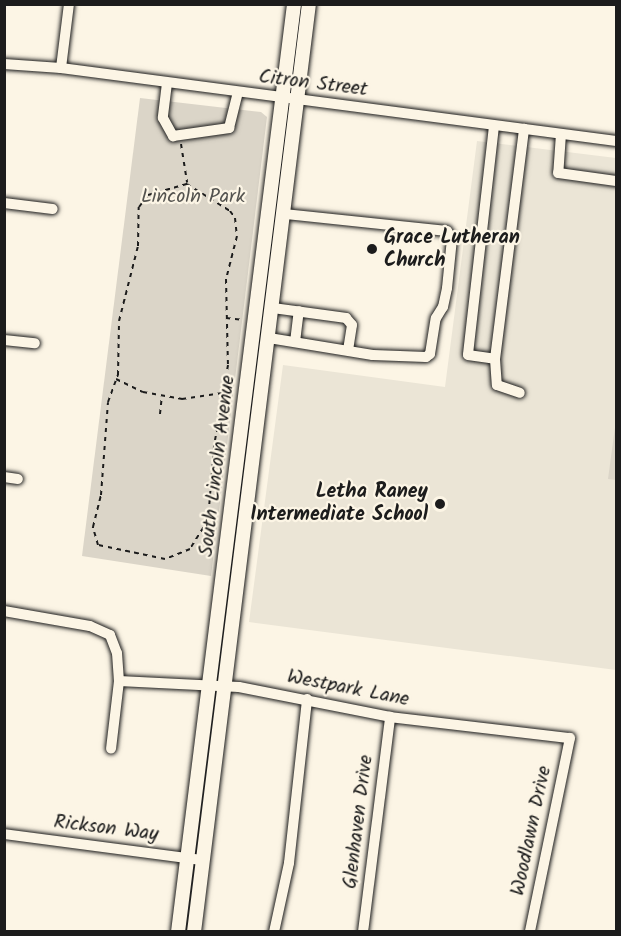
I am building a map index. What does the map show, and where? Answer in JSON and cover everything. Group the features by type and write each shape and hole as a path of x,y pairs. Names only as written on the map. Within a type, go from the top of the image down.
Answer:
{"main road":[{"name":"South Lincoln Avenue","path":"178,932 294,4"},
{"name":"South Lincoln Avenue","path":"194,932 309,4"}],"street":[{"path":"61,68 69,4"},
{"name":"Citron Street","path":"4,64 61,68 616,141"},
{"path":"167,83 163,118 170,134 179,135 229,128 238,92"},
{"path":"494,126 468,355 495,359"},
{"path":"520,393 497,385 495,359 524,129"},
{"path":"561,134 558,173 616,181"},
{"path":"4,203 53,209"},
{"path":"269,338 420,359 430,354 436,318 445,300 452,236 447,231 284,214"},
{"path":"273,308 350,320 348,350"},
{"path":"295,342 299,311"},
{"path":"4,340 35,343"},
{"path":"4,477 18,479"},
{"path":"4,611 101,629 115,643 119,681 111,749"},
{"name":"Westpark Lane","path":"119,681 209,683 307,699 390,717 570,738"},
{"path":"274,932 289,864 307,699"},
{"name":"Glenhaven Drive","path":"363,932 390,717"},
{"name":"Woodlawn Drive","path":"530,932 570,738"},
{"name":"Rickson Way","path":"4,834 202,860"}],"path":[{"path":"179,135 187,184 235,218 237,236 226,279 228,360 208,520 190,549 165,560 103,547 93,535 101,495 108,402 116,379 119,321 138,246 139,207 148,195 187,184"},
{"path":"226,318 245,320 244,327"},
{"path":"116,379 162,396 182,399 223,393"},
{"path":"160,414 162,396"}],"shaded area":[{"name":"Letha Raney Intermediate School","path":"477,141 616,158 616,670 249,622 283,365 445,387"}],"green space":[{"name":"Lincoln Park","path":"140,98 261,112 267,117 211,576 82,556"},
{"path":"616,420 616,480 608,479"}],"place":[{"name":"Grace Lutheran Church","path":"372,249"},
{"name":"Letha Raney Intermediate School","path":"440,504"}]}
